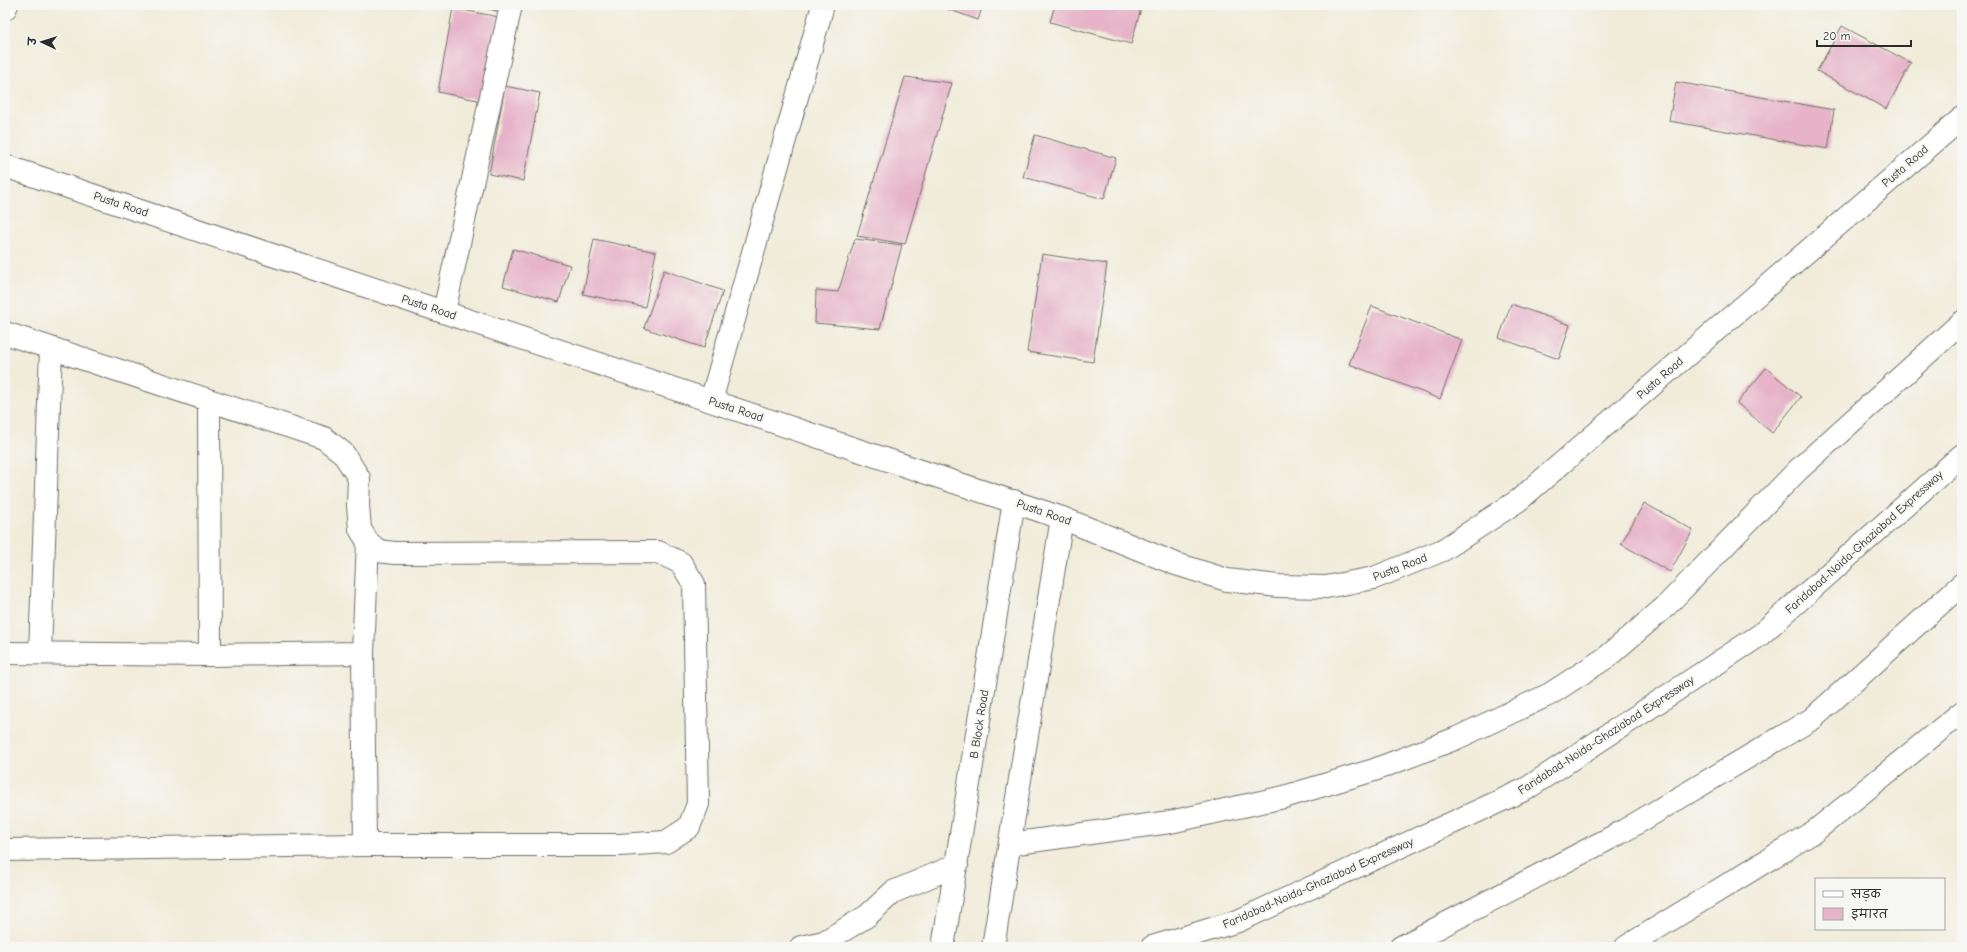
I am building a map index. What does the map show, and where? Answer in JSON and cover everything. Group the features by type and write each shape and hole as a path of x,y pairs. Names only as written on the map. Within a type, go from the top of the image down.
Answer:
{"street":[{"path":"5,9 7,5"},
{"path":"444,312 511,5"},
{"path":"711,401 823,5"},
{"name":"Pusta Road","path":"5,166 1014,501 1062,518 1183,567 1227,580 1278,586 1326,587 1374,578 1443,550 1519,500 1962,118"},
{"path":"1010,844 1170,822 1284,797 1374,770 1457,738 1550,694 1607,657 1665,606 1798,470 1962,322"},
{"path":"5,334 324,438 343,453 359,478 358,505 360,529 368,542 378,551 394,553 658,552 681,563 694,584 698,804 689,827 666,842 619,845 365,845 5,850"},
{"path":"40,652 51,349"},
{"path":"209,401 210,655"},
{"name":"Faridabad-Noida-Ghaziabad Expressway","path":"1152,947 1238,921 1526,789 1760,635 1962,455"},
{"name":"B Block Road","path":"943,947 1014,501"},
{"path":"993,947 1062,518"},
{"path":"365,845 363,653 368,542"},
{"path":"1401,947 1620,833 1812,719 1962,584"},
{"path":"5,653 40,652 210,655 363,653"},
{"path":"1626,947 1815,831 1962,712"},
{"path":"801,947 824,942 867,916 893,892 957,865"}],"building":[{"path":"476,5 506,5 503,13"},
{"path":"936,5 983,5 978,20"},
{"path":"1055,5 1142,5 1131,44 1050,22"},
{"path":"453,8 499,17 482,101 438,92"},
{"path":"1842,26 1911,63 1886,109 1817,71"},
{"path":"905,77 952,83 905,244 857,236"},
{"path":"1676,82 1834,110 1828,149 1669,121"},
{"path":"505,86 540,93 523,181 489,174"},
{"path":"1035,135 1116,158 1104,199 1023,177"},
{"path":"594,239 656,252 645,307 583,294"},
{"path":"855,239 902,245 880,329 815,323 816,290 838,292"},
{"path":"513,249 570,265 559,302 503,286"},
{"path":"1042,254 1107,264 1093,362 1027,352"},
{"path":"664,270 723,291 704,348 644,328"},
{"path":"1511,304 1570,325 1559,359 1499,338"},
{"path":"1372,306 1462,340 1440,399 1349,364"},
{"path":"1766,368 1801,397 1772,433 1737,403"},
{"path":"1644,503 1693,530 1670,572 1621,544"}]}
